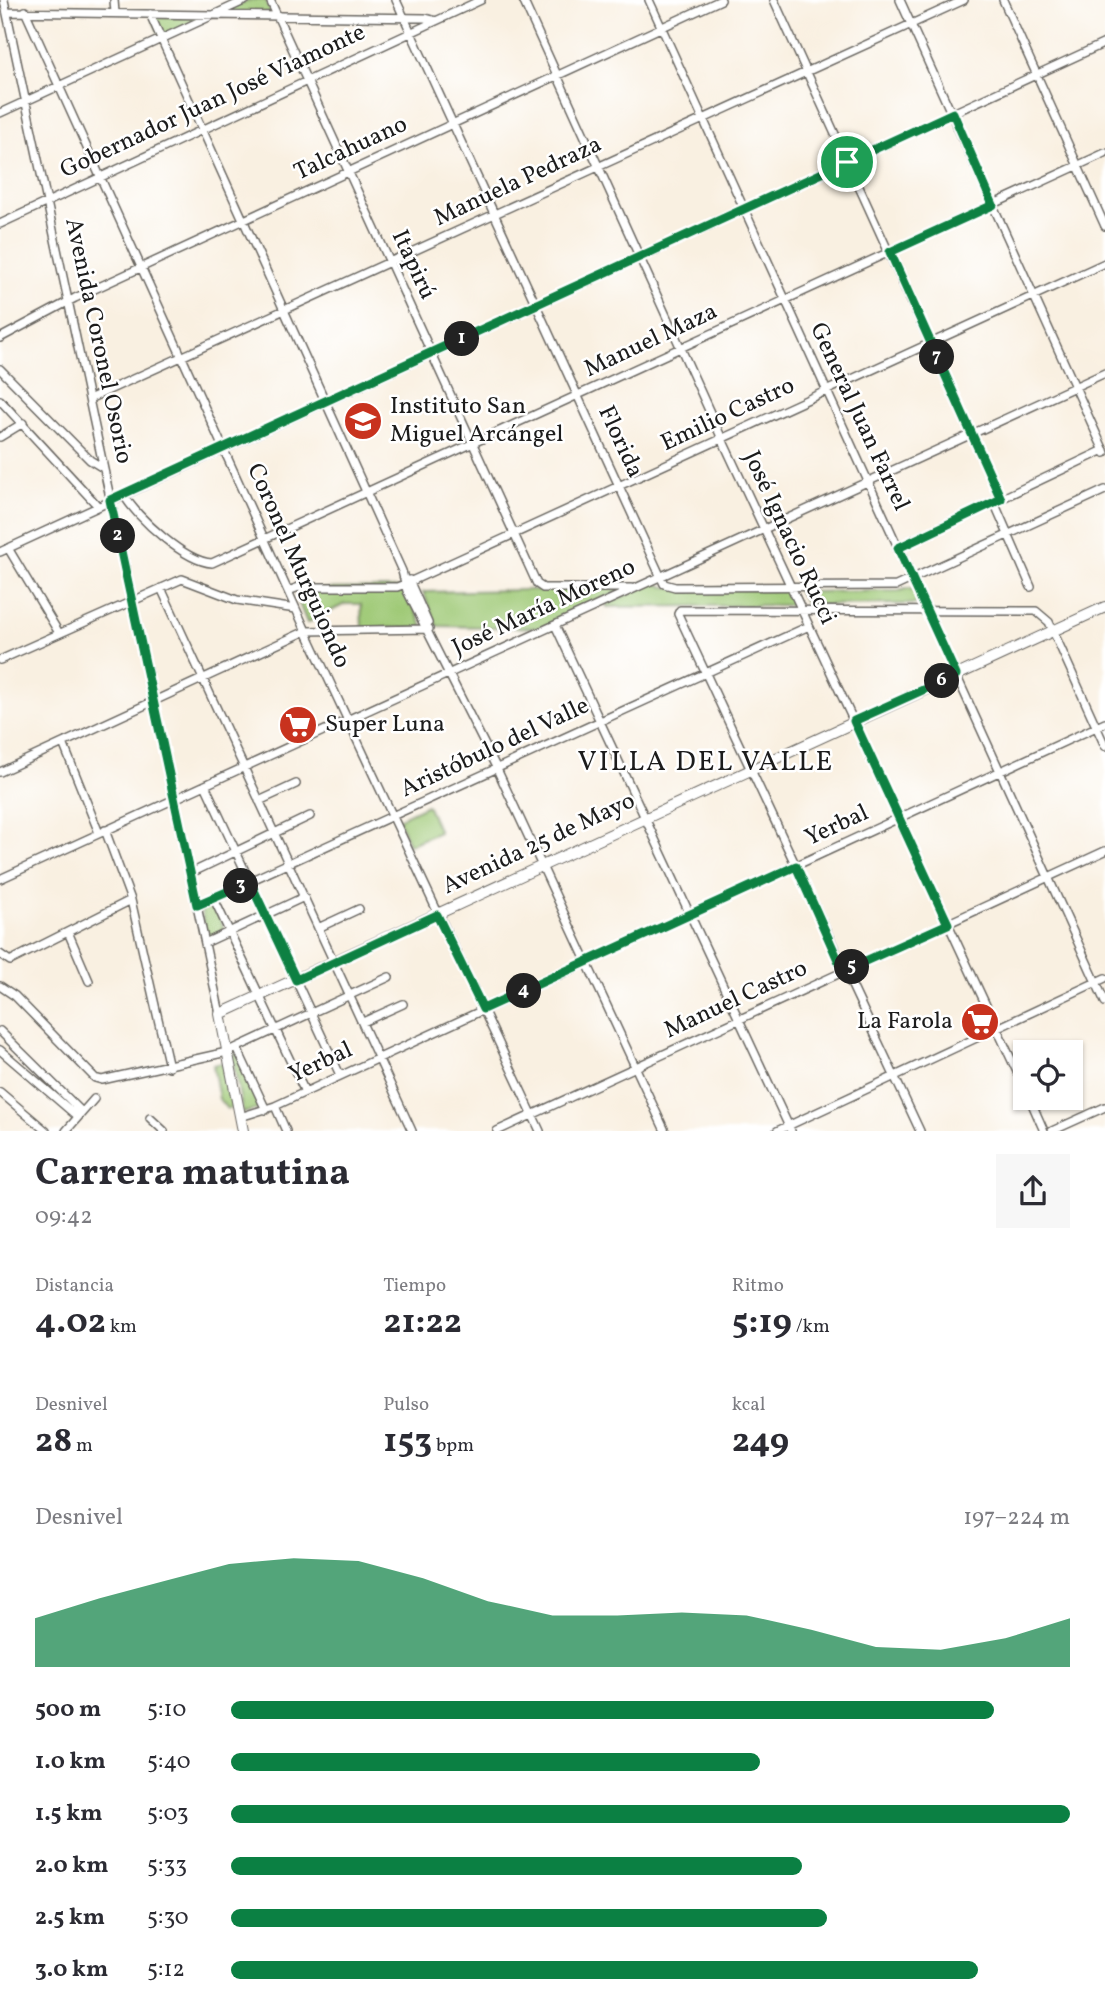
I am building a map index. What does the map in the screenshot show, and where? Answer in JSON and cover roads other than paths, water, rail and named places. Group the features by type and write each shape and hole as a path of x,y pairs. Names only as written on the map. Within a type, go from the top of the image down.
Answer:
{"main road":[{"name":"Avenida 25 de Mayo","path":"220,1014 1105,607"},
{"name":"Avenida Coronel Osorio","path":"220,1014 232,1050 243,1131"}],"street":[{"name":"Avenida Coronel Osorio","path":"4,0 220,1014"},
{"path":"114,0 115,13"},
{"path":"0,113 246,0"},
{"name":"Itapirú","path":"270,0 537,584 543,588 632,588"},
{"name":"Florida","path":"396,0 659,577"},
{"name":"Gobernador Juan José Viamonte","path":"0,224 411,33 466,3 481,0"},
{"name":"José Ignacio Rucci","path":"523,0 722,439 1013,1064"},
{"name":"General Juan Farrel","path":"649,0 1105,1002"},
{"name":"Talcahuano","path":"0,338 142,267 721,0"},
{"path":"774,0 971,434 1031,587"},
{"path":"898,548 1104,451 900,0"},
{"name":"Manuela Pedraza","path":"89,399 964,0"},
{"path":"1003,0 1105,226"},
{"path":"8,12 425,18 436,21"},
{"name":"Coronel Murguiondo","path":"25,12 306,631 532,1115"},
{"path":"150,14 287,310 402,571 543,866 665,1131"},
{"path":"0,552 97,505 124,495 1105,43"},
{"name":"Manuel Maza","path":"124,495 139,514 169,541 204,562 212,562 368,493 1105,153"},
{"name":"Emilio Castro","path":"288,591 299,587 397,587 408,583 1105,263"},
{"path":"0,369 90,460 103,468"},
{"name":"José María Moreno","path":"0,879 1105,373"},
{"path":"0,400 97,505"},
{"path":"0,437 23,424"},
{"path":"659,577 664,584 675,587 890,587 912,580 1105,491"},
{"path":"8,548 60,633"},
{"path":"0,660 182,579 237,600 296,608"},
{"path":"161,588 412,1131"},
{"path":"920,1131 892,1077 678,614 680,610 802,609 1029,610 1042,613 1053,631 1105,746"},
{"path":"555,625 790,1128"},
{"name":"Aristóbulo del Valle","path":"197,905 809,626"},
{"path":"0,772 306,631 429,629"},
{"name":"Yerbal","path":"240,1117 275,1107 378,1057 1105,723"},
{"path":"63,743 131,900 169,1067"},
{"path":"259,801 296,784"},
{"path":"205,785 340,1075"},
{"path":"191,873 310,816"},
{"name":"Manuel Castro","path":"497,1131 1105,851"},
{"path":"205,943 304,897"},
{"path":"214,899 305,1092"},
{"path":"1,956 10,961 131,900"},
{"path":"318,928 359,909"},
{"path":"68,932 89,981"},
{"path":"0,986 4,995 15,996 98,1079 169,1067 232,1050 388,978"},
{"path":"777,1131 790,1128 892,1077 1105,978"},
{"path":"363,1022 403,1004"},
{"path":"0,1031 80,1114"},
{"path":"0,1050 80,1114"},
{"path":"232,1050 266,1110"},
{"path":"0,1092 46,1131"},
{"path":"66,1131 94,1100"},
{"path":"275,1107 286,1131"},
{"path":"1052,1131 1105,1107"},
{"path":"1034,1110 1044,1131"},
{"path":"532,1115 540,1131"},
{"path":"150,1118 164,1131"}],"place":[{"name":"Instituto San Miguel Arcángel","path":"363,421"},
{"name":"Super Luna","path":"298,725"},
{"name":"La Farola","path":"980,1022"}],"district":[{"name":"VILLA DEL VALLE","path":"706,762"}]}
